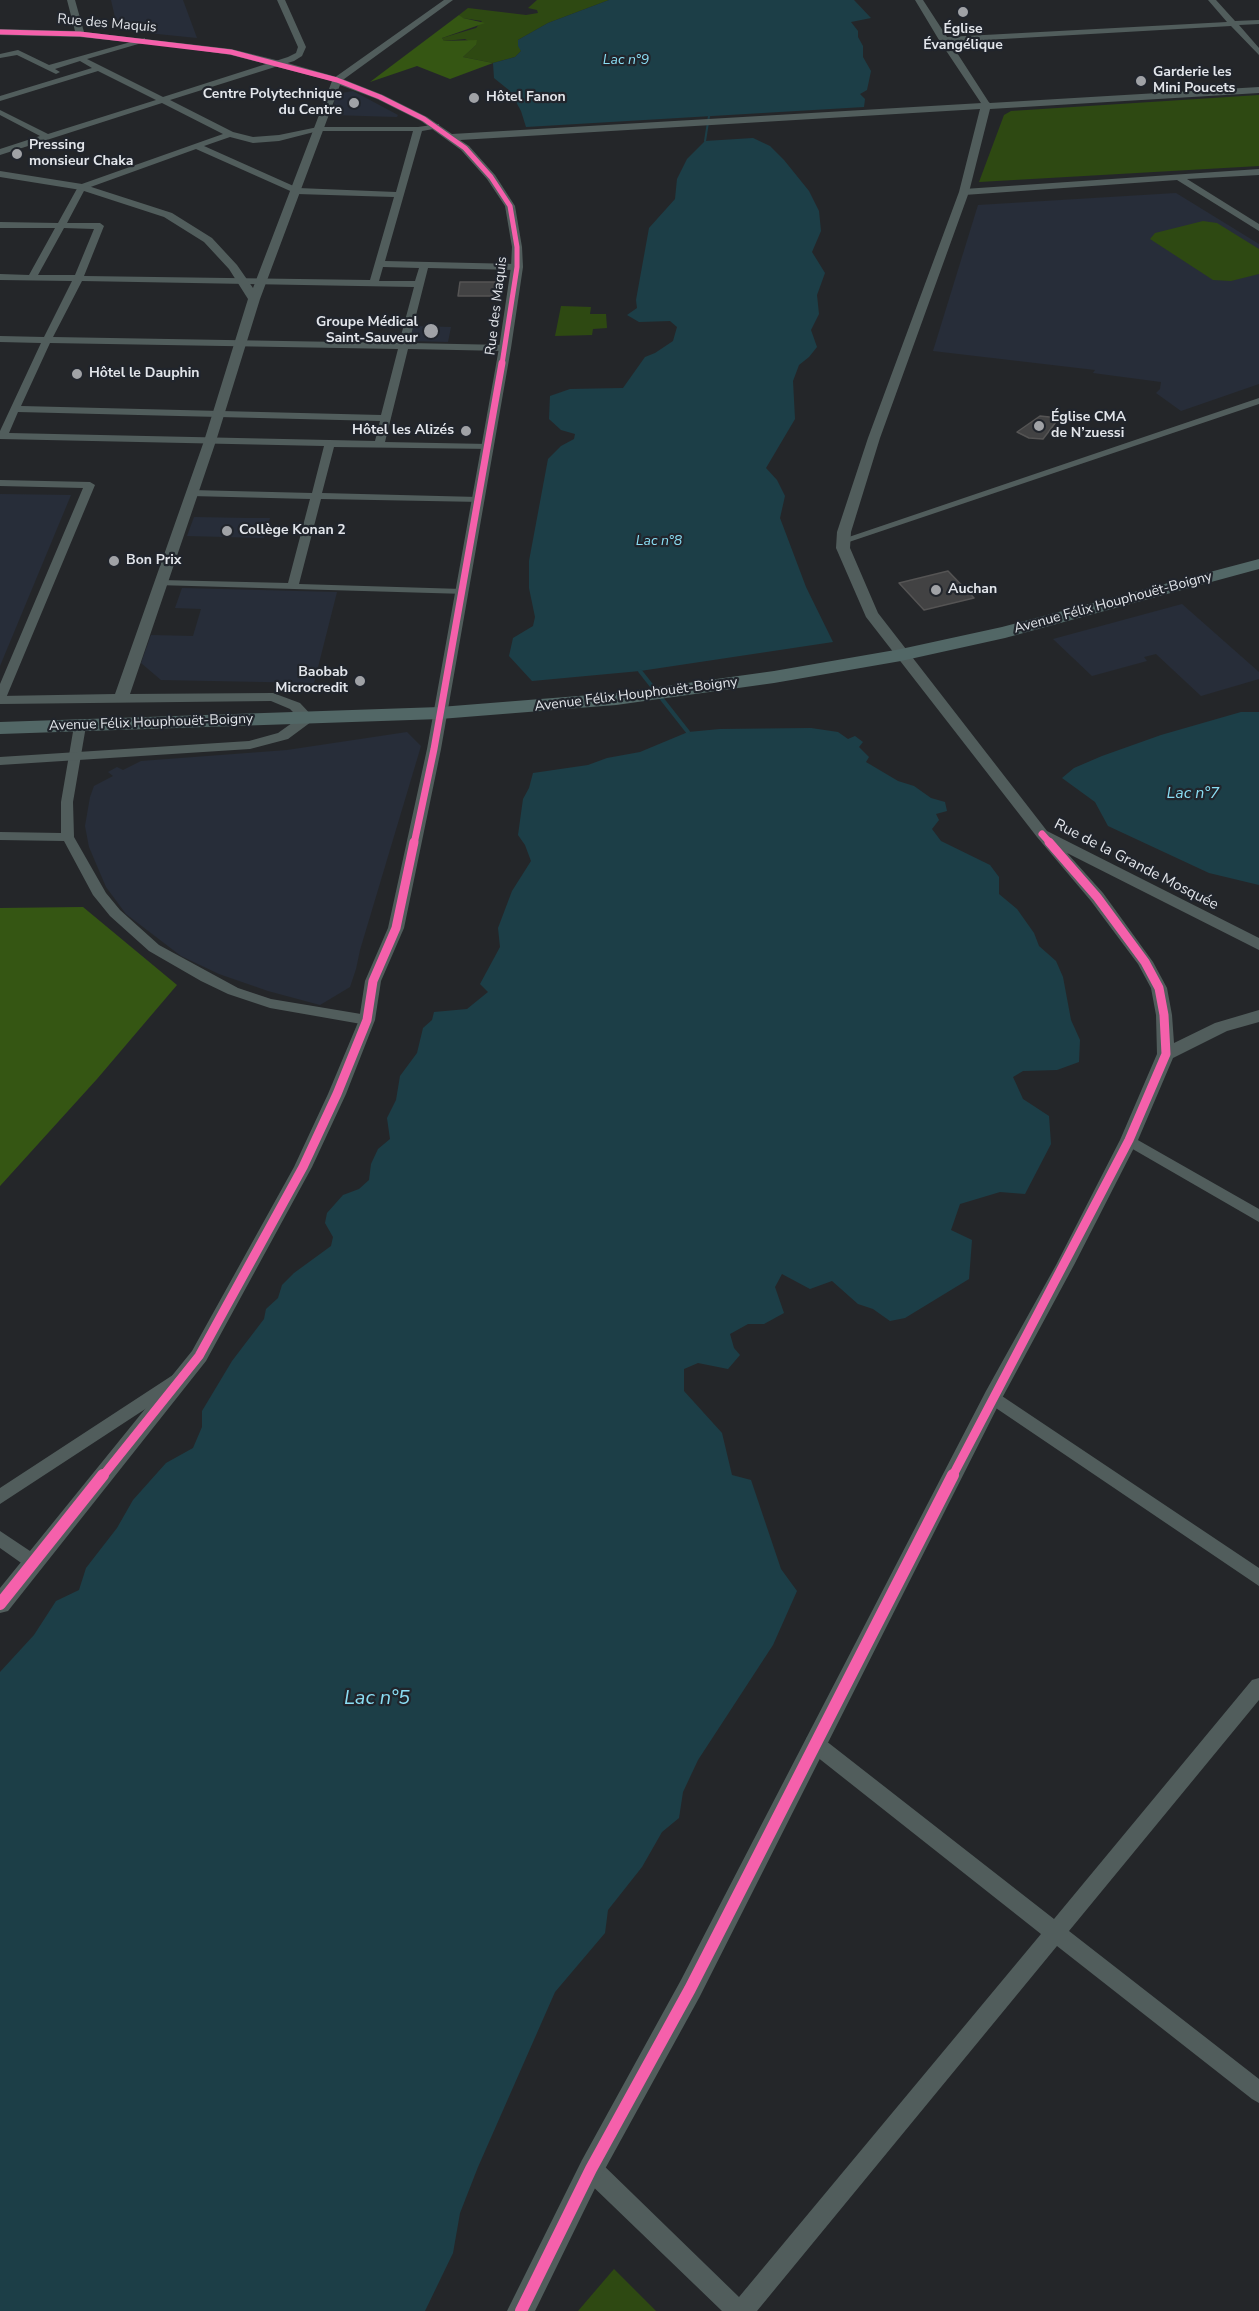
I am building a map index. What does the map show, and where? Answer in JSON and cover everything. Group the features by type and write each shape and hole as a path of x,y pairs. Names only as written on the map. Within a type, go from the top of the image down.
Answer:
{"highway":[{"name":"Avenue Félix Houphouët-Boigny","path":"0,728 440,713 616,699 774,677 901,655 1005,632 1259,564"}],"street":[{"path":"71,0 80,34"},
{"path":"0,152 281,63 299,54 302,47 281,0"},
{"path":"121,699 210,441 254,299 297,191 337,80 449,0"},
{"path":"843,541 874,438 964,192 986,104 919,0"},
{"path":"1212,0 1259,52"},
{"path":"943,40 1259,22"},
{"name":"Rue des Maquis","path":"0,32 80,34 202,47 281,63 337,80 389,101 453,137 491,177 510,206 515,227 517,267 488,447 440,713 396,928 373,981 367,1020 337,1094 303,1167 256,1256 188,1371 0,1604"},
{"path":"49,68 142,40"},
{"path":"0,56 18,52 66,78"},
{"path":"81,59 230,134 253,140 266,140 318,129 418,129 436,126"},
{"path":"0,99 99,68"},
{"path":"453,137 986,104 1259,90"},
{"path":"0,112 48,137"},
{"path":"374,283 418,129"},
{"path":"32,278 82,187 230,134"},
{"path":"196,146 297,191 398,195"},
{"path":"964,192 1259,172"},
{"path":"0,174 82,187 145,206 188,226 214,246 243,281 254,299"},
{"path":"1179,178 1259,228"},
{"path":"0,225 100,226 78,279 1,436 488,447"},
{"path":"380,264 517,267"},
{"path":"379,444 424,265"},
{"path":"0,277 418,284"},
{"path":"0,339 505,348"},
{"path":"843,541 1259,401"},
{"path":"16,409 385,417"},
{"path":"292,587 330,443"},
{"path":"0,483 90,485 0,699 273,697 290,703 308,719 283,736 250,746 0,761"},
{"path":"191,493 478,500"},
{"name":"Rue de la Grande Mosquée","path":"843,541 853,575 871,614 1042,834 1259,945"},
{"path":"161,583 462,592"},
{"path":"80,726 67,802 68,837 100,895 138,936 169,958 233,991 270,1003 367,1020"},
{"path":"521,2311 591,2169 690,1989 993,1397 1065,1265 1129,1140 1166,1054 1164,1015 1159,988 1145,962 1097,897 1042,834"},
{"path":"0,836 68,837"},
{"path":"1166,1054 1221,1027 1259,1016"},
{"path":"1129,1140 1259,1216"},
{"path":"0,1497 188,1371"},
{"path":"993,1397 1259,1578"},
{"path":"0,1538 33,1562"},
{"path":"591,2169 740,2311 1259,1686"},
{"path":"814,1743 1259,2092"}],"shaded area":[{"path":"111,0 183,0 197,38 118,30"},
{"name":"Centre Polytechnique du Centre","path":"353,91 398,115 397,117 331,115 336,94"},
{"path":"1176,193 1259,244 1259,384 1181,411 1156,393 1160,389 1161,382 1093,373 1095,370 933,351 978,205"},
{"name":"Groupe Médical Saint-Sauveur","path":"413,326 451,327 448,342 409,341"},
{"path":"0,494 71,495 0,666"},
{"name":"Collège Konan 2","path":"194,517 270,518 264,538 187,536"},
{"path":"182,588 337,592 314,683 161,680 141,663 151,635 193,636 201,609 175,608"},
{"path":"1182,604 1259,672 1259,679 1201,696 1156,654 1144,657 1147,661 1092,676 1053,639"},
{"path":"407,732 421,746 356,969 350,987 320,1005 268,991 219,974 181,956 126,914 106,887 89,847 85,826 94,786 113,776 108,772 117,767 123,770 141,761 287,750"}],"green space":[{"path":"537,0 609,0 548,23 518,40 521,51 515,57 493,63 463,57 476,45 465,39 444,41 442,38 476,28 482,21 462,18 459,15 468,8 526,15 538,13 537,10 528,8"},
{"path":"459,15 485,23 442,38 444,41 477,40 476,45 463,57 493,63 450,79 417,66 370,82"},
{"path":"1259,95 1259,166 979,182 1004,115 1011,111"},
{"path":"1203,221 1217,223 1259,249 1259,274 1231,281 1213,280 1150,239 1155,233"},
{"path":"561,306 591,307 590,314 606,314 607,328 593,329 592,335 555,336"},
{"path":"83,907 177,985 97,1079 0,1186 0,908"},
{"path":"614,2269 656,2311 578,2311"}],"water":[{"name":"Lac n°9","path":"609,0 854,0 871,18 851,22 858,31 858,37 863,46 863,57 871,71 867,90 860,94 865,99 864,107 526,127 521,111 510,91 494,78 493,63 515,57 521,51 518,40 548,23"},
{"name":"Lac n°8","path":"753,138 770,146 784,160 809,191 819,211 821,231 812,252 825,273 817,295 819,314 811,330 817,347 799,365 793,381 795,419 766,468 777,480 785,496 780,518 806,587 833,642 640,671 532,681 509,656 513,638 533,626 535,617 529,588 529,561 548,459 561,446 574,439 575,434 561,430 549,419 550,396 570,389 623,388 645,357 673,341 677,327 670,321 639,322 627,315 637,308 636,300 649,228 675,199 677,179 687,159 705,141"},
{"name":"Lac n°7","path":"1241,712 1259,712 1259,885 1209,873 1108,826 1095,802 1062,778 1074,768 1102,756 1161,735"},
{"name":"Lac n°5","path":"811,728 838,732 848,739 855,736 863,742 859,747 869,757 866,762 898,781 914,786 931,798 945,802 947,811 936,814 939,820 932,829 941,841 990,865 999,877 999,894 1017,909 1034,933 1039,946 1056,961 1063,977 1071,1020 1080,1040 1079,1062 1057,1070 1023,1071 1013,1077 1023,1099 1049,1116 1051,1144 1025,1194 1000,1192 960,1204 951,1230 972,1240 969,1279 905,1318 890,1321 873,1309 858,1304 832,1281 810,1289 782,1274 775,1287 784,1313 764,1324 748,1324 730,1334 734,1348 740,1355 728,1369 698,1363 684,1369 684,1391 722,1433 732,1475 751,1480 781,1569 797,1591 773,1645 698,1760 683,1792 679,1818 662,1832 642,1867 608,1910 605,1933 555,1992 478,2167 460,2213 453,2253 425,2311 0,2311 0,1672 34,1635 56,1601 79,1590 86,1568 117,1528 133,1500 166,1463 193,1448 202,1427 202,1411 232,1361 264,1319 266,1309 278,1298 282,1285 294,1273 331,1246 333,1237 325,1223 327,1213 343,1195 359,1189 369,1180 371,1164 378,1149 390,1139 387,1118 396,1100 400,1076 417,1053 423,1028 432,1020 434,1012 467,1009 488,992 480,984 500,947 498,928 512,891 531,861 518,835 523,799 533,773 588,765 607,758 640,752 688,732 720,729"}],"building":[{"path":"460,282 497,282 495,296 458,296"},
{"name":"Église CMA de N’zuessi","path":"1040,416 1059,418 1043,439 1029,438 1017,432"},
{"name":"Auchan","path":"948,571 974,598 924,610 899,583"}],"waterway":[{"path":"705,141 709,116"},
{"path":"640,671 688,732"}],"cycle path":[{"path":"0,32 80,34 231,52 337,80 380,97 424,119 465,148 491,177 510,206 517,247 517,267 505,348 434,749 396,928 373,981 367,1020 337,1094 303,1167 199,1356 0,1604"},
{"path":"521,2311 591,2169 690,1989 993,1397 1065,1265 1129,1140 1166,1054 1164,1015 1159,988 1145,962 1097,897 1042,834"}],"place":[{"name":"Église Évangélique","path":"963,12"},
{"name":"Garderie les Mini Poucets","path":"1141,81"},
{"name":"Hôtel Fanon","path":"474,98"},
{"name":"Centre Polytechnique du Centre","path":"354,103"},
{"name":"Pressing monsieur Chaka","path":"17,154"},
{"name":"Groupe Médical Saint-Sauveur","path":"431,331"},
{"name":"Hôtel le Dauphin","path":"77,374"},
{"name":"Église CMA de N’zuessi","path":"1039,426"},
{"name":"Hôtel les Alizés","path":"466,431"},
{"name":"Collège Konan 2","path":"227,531"},
{"name":"Bon Prix","path":"114,561"},
{"name":"Auchan","path":"936,590"},
{"name":"Baobab Microcredit","path":"360,681"}]}
